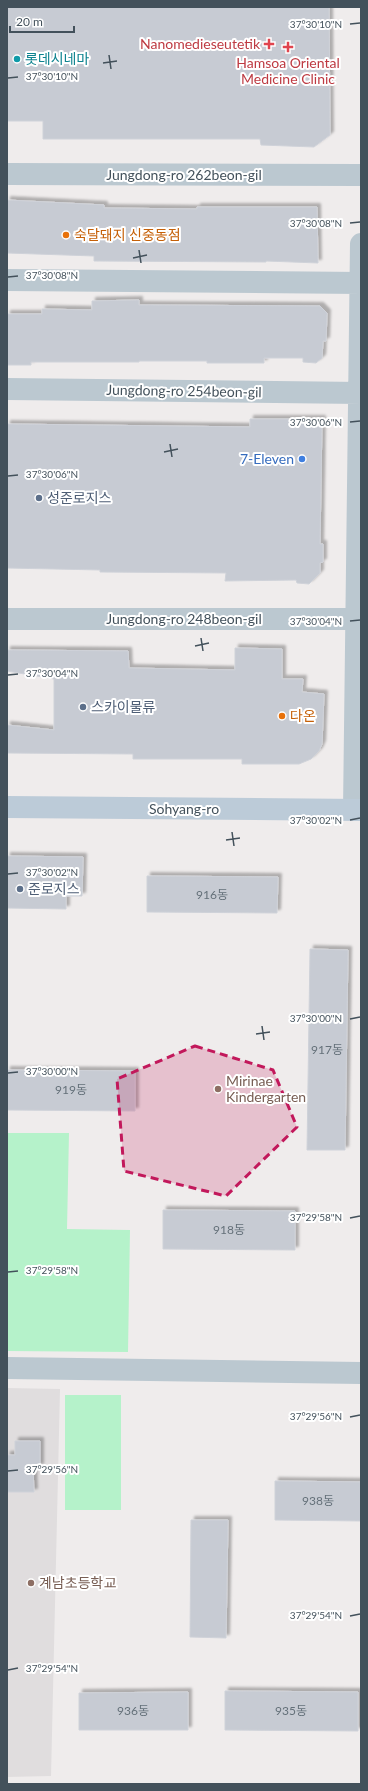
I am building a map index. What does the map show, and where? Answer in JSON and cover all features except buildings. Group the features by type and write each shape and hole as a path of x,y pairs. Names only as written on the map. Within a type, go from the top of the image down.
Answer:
{"street":[{"name":"Jungdong-ro 262beon-gil","path":"7,174 361,175"},
{"path":"358,810 361,244"},
{"path":"7,280 361,283"},
{"name":"Jungdong-ro 254beon-gil","path":"7,389 360,393"},
{"name":"Jungdong-ro 248beon-gil","path":"7,619 359,619"},
{"name":"Sohyang-ro","path":"7,807 358,810"},
{"path":"7,1368 361,1373"}],"highlighted area":[{"path":"195,1046 273,1070 297,1127 226,1196 124,1171 117,1079"}],"shaded area":[{"name":"계남초등학교","path":"7,1388 60,1389 51,1776 7,1777"}],"green space":[{"path":"7,1133 69,1133 67,1229 130,1230 128,1352 7,1351"},
{"path":"65,1395 121,1395 121,1510 65,1510"}],"place":[{"name":"Nanomedieseutetik","path":"269,44"},
{"name":"Hamsoa Oriental Medicine Clinic","path":"288,47"},
{"name":"롯데시네마","path":"17,59"},
{"name":"숙달돼지 신중동점","path":"66,235"},
{"name":"7-Eleven","path":"302,459"},
{"name":"성준로지스","path":"39,498"},
{"name":"스카이물류","path":"83,707"},
{"name":"다온","path":"282,716"},
{"name":"준로지스","path":"20,889"},
{"name":"Mirinae Kindergarten","path":"218,1089"},
{"name":"계남초등학교","path":"31,1583"}]}
